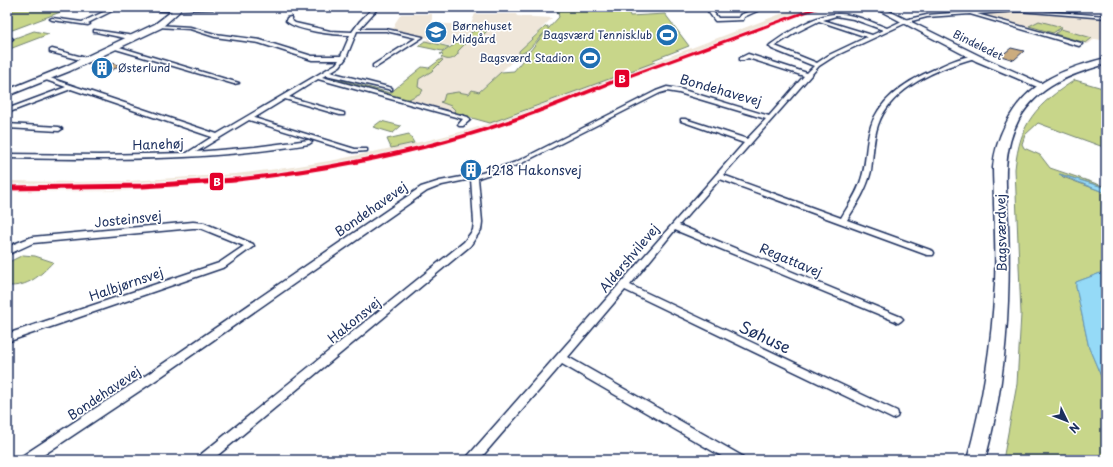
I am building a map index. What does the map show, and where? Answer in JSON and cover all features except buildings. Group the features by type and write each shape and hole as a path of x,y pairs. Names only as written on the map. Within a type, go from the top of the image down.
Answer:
{"main road":[{"name":"Bagsværdvej","path":"976,460 996,365 1000,326 1002,266 999,168 1001,150 1006,132 1017,113 1043,86 1077,70 1106,61"}],"street":[{"path":"105,7 178,9 213,7"},
{"path":"188,155 338,64 343,58 354,32 367,16 377,7"},
{"path":"707,7 717,20 741,19 742,16 764,7"},
{"name":"Bindeledet","path":"876,7 906,20"},
{"name":"Bindeledet","path":"880,7 973,57 1043,86"},
{"path":"956,7 1079,44"},
{"path":"1073,7 1079,14"},
{"path":"52,19 85,24 117,8"},
{"path":"7,93 114,48 158,26 178,9"},
{"name":"Aldershvilevej","path":"472,460 624,286 674,226 817,65 831,56 906,20 920,17 955,15 971,12 1024,10 1106,17"},
{"path":"817,65 772,47 797,30 832,15 840,15 887,30"},
{"path":"289,18 288,21 293,24 330,33 386,30 420,37 375,66"},
{"path":"820,20 872,37"},
{"path":"158,26 190,28 215,35 260,42 312,58 343,58"},
{"path":"96,31 134,38"},
{"path":"114,48 236,83"},
{"path":"52,51 88,60"},
{"path":"742,58 748,56 808,75"},
{"path":"842,221 857,198 864,183 874,126 885,106 897,94 937,68 973,57"},
{"path":"325,73 390,89"},
{"path":"317,77 466,118 467,121 461,125"},
{"path":"45,78 218,137"},
{"path":"7,111 71,87"},
{"name":"Bondehavevej","path":"26,460 162,370 419,192 440,183 474,177 518,163 655,93 667,89 680,91 770,118"},
{"path":"284,97 342,114"},
{"path":"248,118 355,151 365,150"},
{"path":"683,120 749,142"},
{"path":"7,126 59,129"},
{"name":"Hanehøj","path":"7,156 100,158 188,155 232,152 309,142"},
{"path":"718,176 930,253"},
{"name":"Hakonsvej","path":"203,460 467,244 477,230 478,222 474,177"},
{"name":"Josteinsvej","path":"7,252 32,240 192,225 202,225 250,246"},
{"name":"Regattavej","path":"674,226 898,319"},
{"name":"Halbjørnsvej","path":"7,338 222,265 250,246"},
{"name":"Søhuse","path":"624,286 893,414"},
{"path":"561,358 738,460"}],"shaded area":[{"path":"799,7 824,7 667,63 519,121 433,146 386,157 336,168 231,183 122,191 7,192 7,181 130,181 235,174 335,160 429,140 472,129 512,116"},
{"path":"1021,11 1106,18 1106,44 1102,40 1095,39 1088,44 980,15 988,12"},
{"path":"401,14 432,14 432,24 471,24 475,14 516,14 517,16 552,18 519,51 521,54 455,113 394,96 463,41 457,41 450,46 425,41 429,38 391,29 395,27 395,23"}],"green space":[{"path":"7,7 74,7 7,32"},
{"name":"Bagsværd Stadion","path":"628,8 630,16 665,14 689,46 653,60 655,62 490,123 454,113 455,110 451,106 440,102 443,101 445,94 458,92 469,94 472,90 479,92 501,72 514,71 546,31 528,50 521,54 519,51 545,27 548,26 548,29 559,17 557,10"},
{"path":"1039,21 1062,27 1053,33 1029,26"},
{"path":"1061,29 1092,38 1086,43 1055,34"},
{"path":"477,30 487,31 481,37 482,43 474,44 467,41 470,40 471,32"},
{"path":"34,31 49,34 7,50 7,41"},
{"path":"425,41 449,47 442,51 418,46"},
{"path":"457,43 466,43 458,51 458,54 454,58 446,59 441,57 443,55 440,54"},
{"path":"441,59 443,60 432,71 419,79 418,87 423,90 421,93 407,100 330,79 333,78 390,93 422,67 429,68"},
{"path":"1075,80 1106,89 1106,148 1038,123 1025,135 1022,144 1024,148 1040,155 1050,168 1106,187 1060,174 1063,177 1106,193 1106,271 1076,282 1076,287 1089,348 1106,388 1106,460 1003,460 1017,384 1021,314 1015,169 1017,153 1021,139 1032,116 1050,98"},
{"path":"381,121 401,126 393,133 373,127"},
{"path":"409,134 414,143 391,148 387,139"},
{"path":"23,255 35,256 53,262 33,280 21,285 7,286 7,263"}],"water":[{"path":"1059,174 1106,188 1106,193 1063,176"},
{"path":"1106,271 1106,388 1089,348 1076,282"}],"transit line":[{"name":"B","path":"7,188 120,187 221,181 286,174 382,157 446,141 500,124 819,7"}],"place":[{"name":"Børnehuset Midgård","path":"436,32"},
{"name":"Bagsværd Tennisklub","path":"667,35"},
{"name":"Bagsværd Stadion","path":"590,58"},
{"name":"Østerlund","path":"102,68"},
{"name":"1218 Hakonsvej","path":"471,170"}]}
